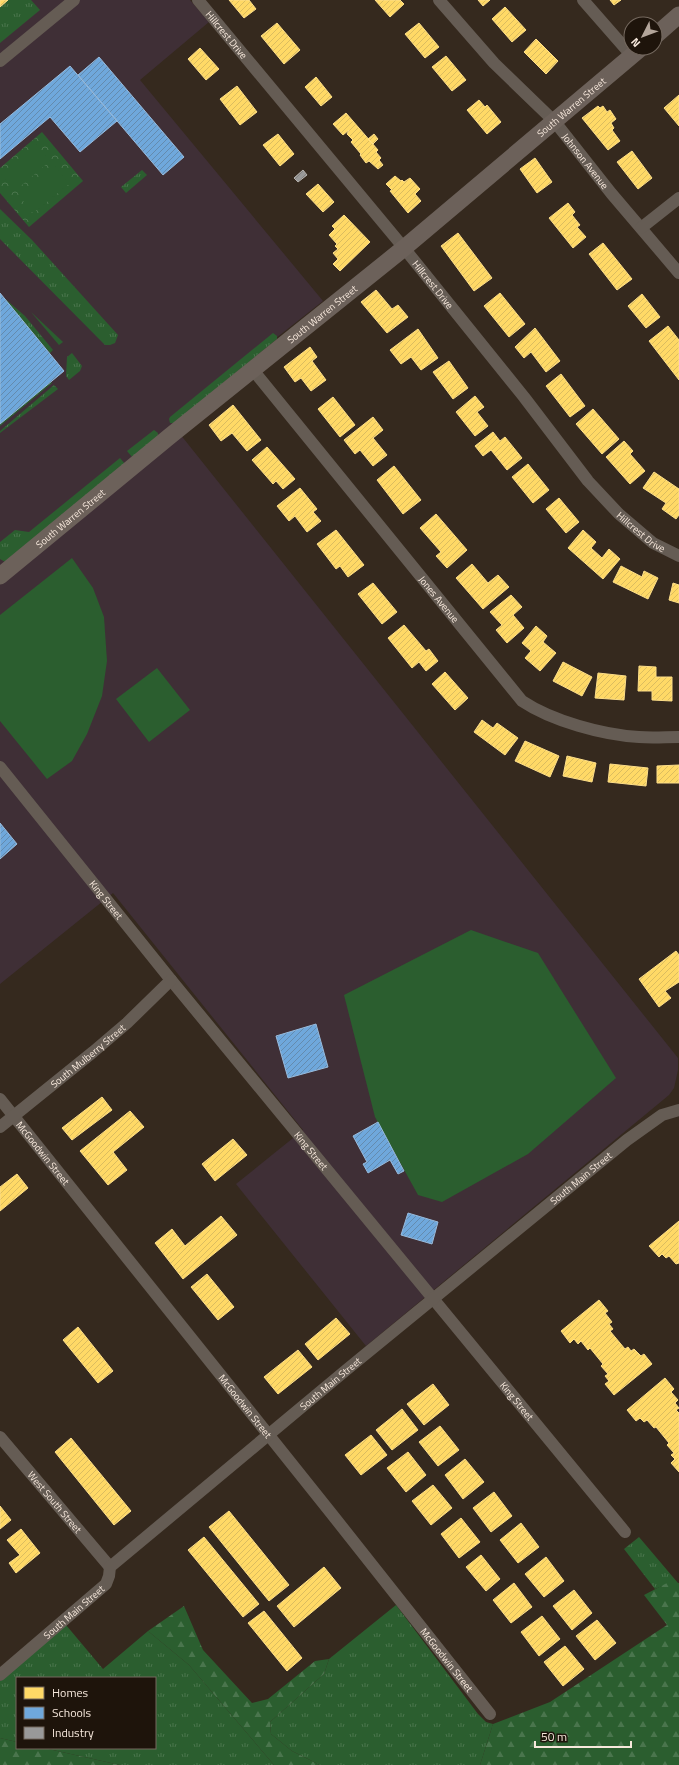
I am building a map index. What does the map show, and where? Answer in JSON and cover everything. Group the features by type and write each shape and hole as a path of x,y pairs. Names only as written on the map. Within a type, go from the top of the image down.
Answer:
{"street":[{"name":"Hillcrest Drive","path":"198,0 404,248 524,397 588,481 619,514 653,543 679,556"},
{"name":"Johnson Avenue","path":"439,0 494,63 555,122 679,273"},
{"path":"583,0 623,39"},
{"path":"0,61 72,1"},
{"path":"663,29 679,16"},
{"name":"South Warren Street","path":"0,576 404,248 631,56"},
{"path":"641,228 679,198"},
{"name":"Jones Avenue","path":"253,370 522,701 538,712 563,721 606,731 638,737 679,737"},
{"name":"King Street","path":"0,768 171,980 625,1532"},
{"name":"South Mulberry Street","path":"0,1127 122,1027 171,980"},
{"name":"McGoodwin Street","path":"0,1099 490,1714"},
{"name":"South Main Street","path":"0,1675 106,1584 110,1567 268,1434 627,1140 662,1115 679,1110"},
{"name":"West South Street","path":"0,1437 110,1567"}],"shaded area":[{"path":"0,0 190,0 209,22 140,80 323,301 247,361 172,424 678,1058 678,1070 674,1088 669,1095 366,1346 236,1184 303,1130 113,893 0,984"}],"green space":[{"path":"8,0 31,0 40,10 0,43 0,7"},
{"path":"42,132 83,181 29,227 0,193 0,168"},
{"path":"36,144 50,161 15,191 1,174"},
{"path":"55,166 69,184 33,213 19,196"},
{"path":"142,170 147,175 126,193 121,187"},
{"path":"0,209 32,240 118,335 115,343 105,345 0,239"},
{"path":"3,297 25,316 53,350 50,353"},
{"path":"31,312 63,342 59,345"},
{"path":"273,333 277,336 277,339 174,423 170,423 170,417"},
{"path":"72,353 82,366 80,371 69,380 66,376 67,357"},
{"path":"51,382 52,383 0,426 0,424"},
{"path":"54,385 58,389 0,433 0,431"},
{"path":"154,430 158,433 157,438 133,458 127,451"},
{"path":"120,458 125,464 5,562 0,559 0,542 15,530 29,532"},
{"path":"72,558 93,588 104,617 107,661 102,696 87,734 72,761 47,779 0,721 0,615"},
{"path":"157,668 190,710 149,742 116,699"},
{"path":"471,930 538,953 616,1078 528,1154 442,1202 418,1195 375,1117 344,995"},
{"path":"639,1537 678,1583 667,1584 655,1589 624,1549"},
{"path":"667,1583 679,1583 679,1765 480,1765 493,1724 550,1702 667,1625 644,1595"},
{"path":"396,1605 478,1714 486,1722 493,1724 480,1765 320,1765 292,1751 271,1734 270,1722 324,1674 329,1659"},
{"path":"184,1606 203,1650 252,1703 268,1699 315,1661 329,1659 324,1674 270,1722 271,1734 292,1751 320,1765 274,1765 189,1665 148,1631"},
{"path":"66,1625 103,1669 148,1631 189,1665 274,1765 120,1765 48,1749 156,1749 156,1677 16,1677 16,1742 0,1738 0,1681"},
{"path":"0,1738 16,1742 16,1749 48,1749 120,1765 0,1765"}],"building: Homes":[{"path":"0,0 8,0 0,7"},
{"path":"229,0 249,0 256,9 244,18"},
{"path":"375,0 400,0 404,4 390,17"},
{"path":"478,0 490,0 483,6"},
{"path":"610,0 621,0 614,5"},
{"path":"505,7 526,30 512,42 492,19"},
{"path":"277,23 300,50 284,64 261,36"},
{"path":"419,23 439,47 425,58 405,34"},
{"path":"536,39 558,61 546,74 524,52"},
{"path":"200,48 219,69 206,80 188,59"},
{"path":"446,56 466,80 452,91 432,67"},
{"path":"316,77 332,97 321,106 305,87"},
{"path":"237,86 257,112 240,125 220,99"},
{"path":"679,95 679,126 664,108"},
{"path":"479,100 485,107 487,105 501,122 487,134 467,110"},
{"path":"598,106 600,108 603,106 607,112 610,110 616,119 611,123 614,128 612,130 620,141 608,150 582,118"},
{"path":"346,113 378,150 376,152 381,158 379,160 383,165 378,169 369,161 366,163 360,155 361,154 351,142 353,140 347,134 349,130 343,135 333,124"},
{"path":"278,134 294,154 280,166 263,145"},
{"path":"374,134 378,139 373,144 368,139"},
{"path":"632,151 652,178 638,189 617,162"},
{"path":"535,158 552,182 537,193 520,169"},
{"path":"395,176 404,182 410,178 420,189 415,194 421,201 408,213 386,184"},
{"path":"318,184 334,202 323,212 306,194"},
{"path":"568,203 575,212 572,215 580,225 577,227 586,237 573,248 549,218"},
{"path":"344,215 370,242 340,271 333,264 338,259 333,253 338,249 335,246 337,244 329,235 335,229 332,226"},
{"path":"458,233 492,278 474,291 441,246"},
{"path":"603,243 632,279 617,290 589,254"},
{"path":"376,290 392,309 398,305 408,317 387,333 361,302"},
{"path":"500,293 525,324 509,337 484,306"},
{"path":"642,294 660,317 646,328 628,306"},
{"path":"668,326 679,340 679,380 649,341"},
{"path":"535,328 560,361 546,372 531,352 524,358 515,347"},
{"path":"418,329 438,358 421,370 411,357 401,364 390,350"},
{"path":"310,347 317,357 312,361 326,380 311,391 301,378 295,382 284,367"},
{"path":"449,361 468,388 453,399 433,372"},
{"path":"561,374 585,406 570,417 546,386"},
{"path":"475,396 484,407 477,412 488,426 475,436 456,412"},
{"path":"333,397 355,425 340,437 318,409"},
{"path":"233,405 261,440 247,451 232,433 221,441 209,425"},
{"path":"593,409 619,439 602,454 576,424"},
{"path":"373,417 383,430 373,438 387,455 373,466 360,450 355,454 344,440"},
{"path":"493,432 500,441 505,437 522,458 507,470 491,450 483,456 475,446"},
{"path":"624,441 633,451 630,454 645,471 630,484 606,457"},
{"path":"267,447 295,479 283,489 276,481 273,484 252,460"},
{"path":"528,464 549,490 533,503 512,477"},
{"path":"394,466 421,500 403,514 377,480"},
{"path":"654,472 679,489 679,515 676,519 662,509 666,503 643,488"},
{"path":"300,488 317,509 313,512 321,521 307,532 295,516 289,521 277,506"},
{"path":"559,498 579,522 566,533 546,509"},
{"path":"436,514 467,550 447,568 436,556 441,552 420,528"},
{"path":"336,530 364,565 348,577 340,566 336,569 317,544"},
{"path":"583,530 596,542 591,548 602,558 609,549 620,559 603,579 568,548"},
{"path":"472,564 488,583 498,575 509,587 483,609 456,578"},
{"path":"621,566 642,577 644,571 658,578 648,599 613,582"},
{"path":"373,583 397,612 382,624 358,594"},
{"path":"673,583 679,585 679,603 669,600"},
{"path":"511,595 522,607 513,615 524,628 507,643 496,630 502,625 490,612"},
{"path":"404,625 426,651 429,649 438,661 426,671 419,662 412,668 388,638"},
{"path":"536,626 547,636 543,642 556,653 540,671 525,658 531,651 522,643"},
{"path":"563,662 592,677 582,696 553,681"},
{"path":"639,666 656,667 656,677 672,677 672,701 652,700 652,691 638,691"},
{"path":"445,672 468,698 455,710 432,684"},
{"path":"598,673 626,676 624,700 595,698"},
{"path":"482,720 493,728 497,723 518,738 505,755 474,732"},
{"path":"525,741 559,756 550,777 515,761"},
{"path":"567,756 596,763 592,782 563,776"},
{"path":"610,764 648,768 646,786 608,782"},
{"path":"679,765 679,783 657,783 657,766"},
{"path":"676,951 679,955 679,982 665,991 671,998 659,1007 639,979"},
{"path":"102,1097 112,1110 72,1140 62,1128"},
{"path":"130,1111 144,1127 113,1152 127,1170 108,1185 80,1151"},
{"path":"233,1139 247,1155 215,1181 202,1164"},
{"path":"17,1174 28,1188 0,1211 0,1187"},
{"path":"221,1216 237,1235 183,1279 155,1243 172,1229 185,1246"},
{"path":"679,1221 679,1263 676,1264 669,1256 666,1258 662,1254 659,1257 649,1246"},
{"path":"207,1274 234,1307 218,1320 191,1287"},
{"path":"599,1300 608,1311 605,1313 612,1322 609,1324 613,1329 610,1331 625,1349 628,1347 631,1351 634,1349 641,1356 644,1354 652,1364 614,1395 605,1384 609,1381 605,1376 608,1374 601,1366 603,1364 590,1348 588,1350 581,1341 578,1344 574,1339 570,1343 561,1331"},
{"path":"336,1318 350,1334 318,1360 305,1344"},
{"path":"78,1327 113,1371 98,1383 63,1340"},
{"path":"298,1350 312,1367 278,1394 264,1377"},
{"path":"665,1378 674,1389 671,1392 678,1400 675,1403 679,1408 676,1410 679,1413 679,1472 671,1463 675,1459 671,1455 674,1453 667,1445 669,1443 656,1427 654,1428 647,1420 644,1422 640,1418 636,1421 627,1410"},
{"path":"433,1384 449,1405 424,1425 407,1404"},
{"path":"402,1409 418,1430 392,1450 376,1430"},
{"path":"440,1426 459,1450 438,1466 419,1442"},
{"path":"371,1435 387,1455 361,1475 345,1455"},
{"path":"71,1438 131,1511 114,1525 55,1452"},
{"path":"408,1452 426,1475 406,1492 387,1468"},
{"path":"465,1459 484,1482 463,1499 445,1475"},
{"path":"433,1485 452,1508 431,1525 412,1501"},
{"path":"494,1492 512,1516 491,1532 473,1508"},
{"path":"0,1506 11,1520 0,1529"},
{"path":"229,1511 289,1585 269,1601 209,1527"},
{"path":"461,1518 480,1542 459,1558 441,1534"},
{"path":"521,1523 539,1547 518,1563 500,1540"},
{"path":"21,1529 40,1553 16,1573 9,1563 20,1555 7,1540"},
{"path":"204,1537 259,1604 243,1617 188,1550"},
{"path":"481,1555 500,1579 486,1591 466,1567"},
{"path":"546,1557 564,1581 544,1597 525,1574"},
{"path":"324,1567 341,1588 294,1627 277,1606"},
{"path":"514,1583 532,1607 511,1623 493,1600"},
{"path":"574,1590 592,1613 572,1630 553,1606"},
{"path":"264,1611 302,1658 287,1671 248,1623"},
{"path":"542,1616 560,1639 539,1656 521,1632"},
{"path":"597,1620 616,1643 595,1660 576,1636"},
{"path":"565,1646 584,1669 563,1686 544,1662"}],"building: Schools":[{"path":"99,57 184,157 163,175 78,75"},
{"path":"70,66 117,121 80,152 50,117 0,159 0,124"},
{"path":"0,293 64,371 0,424"},
{"path":"0,823 17,844 0,859"},
{"path":"316,1024 328,1067 288,1078 276,1036"},
{"path":"378,1122 404,1171 398,1174 390,1160 368,1173 363,1164 367,1162 353,1136"},
{"path":"408,1213 438,1222 432,1244 401,1235"}],"building: Industry":[{"path":"303,170 307,175 298,182 294,178"}]}
